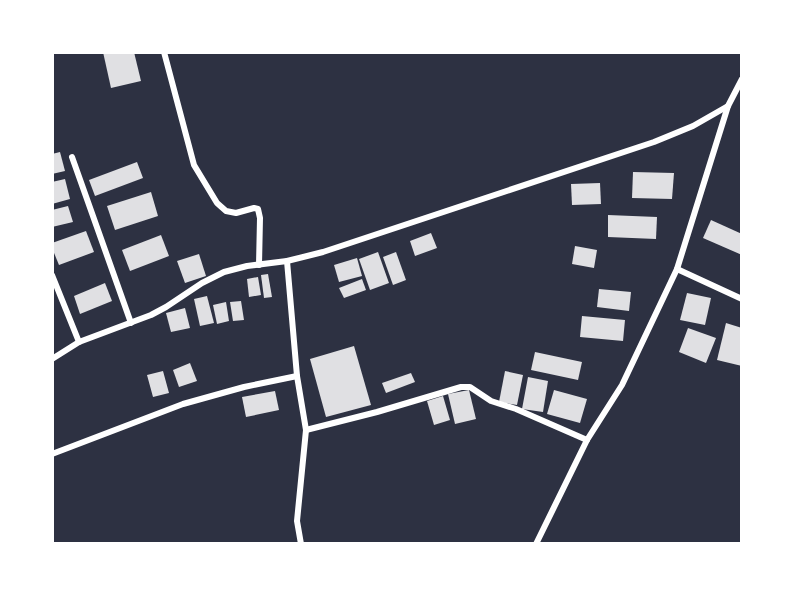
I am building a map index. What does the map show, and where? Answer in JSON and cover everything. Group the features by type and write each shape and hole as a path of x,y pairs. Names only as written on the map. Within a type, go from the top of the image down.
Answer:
{"street":[{"path":"164,52 194,165 217,203 226,211 236,213 258,209 260,218 259,265"},
{"path":"537,543 587,440 622,385 677,269 728,106 741,79"},
{"path":"52,359 79,342 166,307 202,283 224,272 323,252 654,141 693,126 728,106"},
{"path":"72,158 131,323"},
{"path":"287,261 297,376 306,430 297,521 301,543"},
{"path":"677,269 741,300"},
{"path":"52,275 79,342"},
{"path":"52,454 183,404 244,387 297,376"},
{"path":"306,430 461,387 470,387 491,401 516,409 587,440"}],"building":[{"path":"103,52 134,52 141,81 111,88"},
{"path":"60,152 65,171 52,174 52,154"},
{"path":"137,162 143,178 95,196 89,180"},
{"path":"633,172 674,173 672,199 632,198"},
{"path":"65,179 70,199 52,204 52,182"},
{"path":"600,183 601,204 572,205 571,184"},
{"path":"151,192 158,216 115,230 107,206"},
{"path":"68,206 73,222 52,227 52,210"},
{"path":"608,215 657,217 656,239 608,237"},
{"path":"711,220 742,234 742,255 703,238"},
{"path":"86,231 94,252 59,265 52,243"},
{"path":"431,233 437,248 415,256 410,241"},
{"path":"161,235 169,256 130,271 122,250"},
{"path":"575,246 597,250 594,268 572,264"},
{"path":"378,252 389,283 370,290 359,259"},
{"path":"396,252 406,280 393,285 383,257"},
{"path":"199,254 206,276 185,283 177,261"},
{"path":"357,258 362,276 339,282 334,265"},
{"path":"268,274 272,297 264,298 261,275"},
{"path":"258,277 261,295 249,297 247,279"},
{"path":"362,279 366,290 344,298 339,288"},
{"path":"105,283 112,301 80,314 74,296"},
{"path":"599,289 631,292 629,311 597,307"},
{"path":"687,293 711,298 705,325 680,320"},
{"path":"207,296 214,323 200,326 194,299"},
{"path":"241,301 244,320 233,321 230,302"},
{"path":"226,302 229,321 217,324 213,305"},
{"path":"185,308 190,328 171,332 166,313"},
{"path":"582,316 625,320 623,341 580,337"},
{"path":"726,323 742,328 742,366 717,360"},
{"path":"688,328 716,338 706,363 679,352"},
{"path":"354,346 371,405 326,417 310,359"},
{"path":"535,352 582,362 578,380 531,370"},
{"path":"190,363 197,381 179,387 173,370"},
{"path":"163,371 169,393 153,397 147,375"},
{"path":"505,371 523,375 517,405 499,402"},
{"path":"411,373 415,382 386,393 382,383"},
{"path":"528,377 548,381 543,412 522,409"},
{"path":"469,390 476,419 455,424 448,394"},
{"path":"554,390 587,399 580,423 547,414"},
{"path":"275,391 279,410 246,417 242,397"},
{"path":"443,396 450,420 434,425 427,401"}]}
